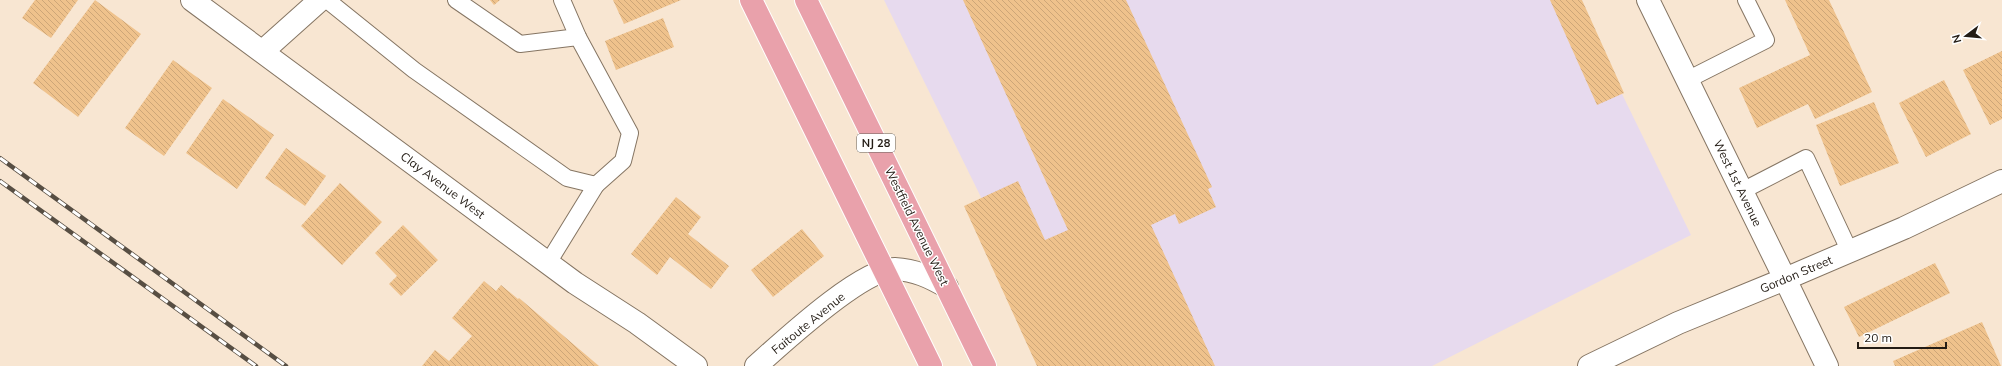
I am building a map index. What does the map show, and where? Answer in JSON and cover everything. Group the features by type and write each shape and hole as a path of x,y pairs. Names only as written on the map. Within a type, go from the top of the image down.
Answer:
{"main road":[{"path":"751,0 931,366"},
{"name":"Westfield Avenue West","path":"806,0 985,366"}],"street":[{"name":"Clay Avenue West","path":"192,0 548,263 696,366"},
{"path":"263,51 320,0"},
{"name":"West 1st Avenue","path":"1648,0 1828,366"},
{"name":"Gordon Street","path":"1589,366 1678,323 1850,252 1923,220 2002,181"},
{"path":"883,271 894,269 924,274 946,287"},
{"name":"Faitoute Avenue","path":"756,366 821,310 850,290 883,271"}],"lane":[{"path":"327,0 414,70 567,178 596,185"},
{"path":"456,0 520,44 578,37"},
{"path":"548,263 596,185 624,161 630,133 578,37 562,0"},
{"path":"1687,80 1766,40 1746,0"},
{"path":"1742,191 1806,158 1850,252"}],"shaded area":[{"path":"884,0 1576,0 1691,235 1432,366 1064,366"}],"building":[{"path":"35,0 78,0 51,38 22,18"},
{"path":"95,0 141,34 78,117 33,83"},
{"path":"490,0 500,0 494,5"},
{"path":"613,0 681,0 624,24"},
{"path":"963,0 1126,0 1212,187 1208,189 1216,207 1179,224 1175,214 1151,225 1215,366 1037,366 964,206 1018,181 1045,240 1068,230"},
{"path":"1550,0 1582,0 1624,93 1597,105"},
{"path":"1785,0 1829,0 1872,92 1815,119 1808,104 1757,128 1739,88 1810,55"},
{"path":"663,18 674,47 616,70 605,41"},
{"path":"2002,51 2002,119 1990,125 1963,70"},
{"path":"173,60 212,88 164,156 125,128"},
{"path":"1944,80 1971,134 1926,157 1899,103"},
{"path":"223,99 274,135 237,189 186,153"},
{"path":"1874,102 1899,163 1840,186 1816,125"},
{"path":"286,148 326,176 305,206 265,178"},
{"path":"340,183 382,222 342,265 301,226"},
{"path":"676,197 701,217 688,234 729,266 711,289 670,257 657,275 631,254"},
{"path":"403,225 438,260 401,296 389,284 397,276 375,253"},
{"path":"802,229 824,256 773,297 751,270"},
{"path":"1935,263 1950,293 1859,337 1844,307"},
{"path":"484,281 496,291 501,285 518,299 519,298 599,366 422,366 435,350 449,361 472,336 452,318"},
{"path":"1982,322 2001,366 1895,366 1893,361"}],"railway":[{"path":"0,158 286,366"},
{"path":"0,181 256,366"}]}
